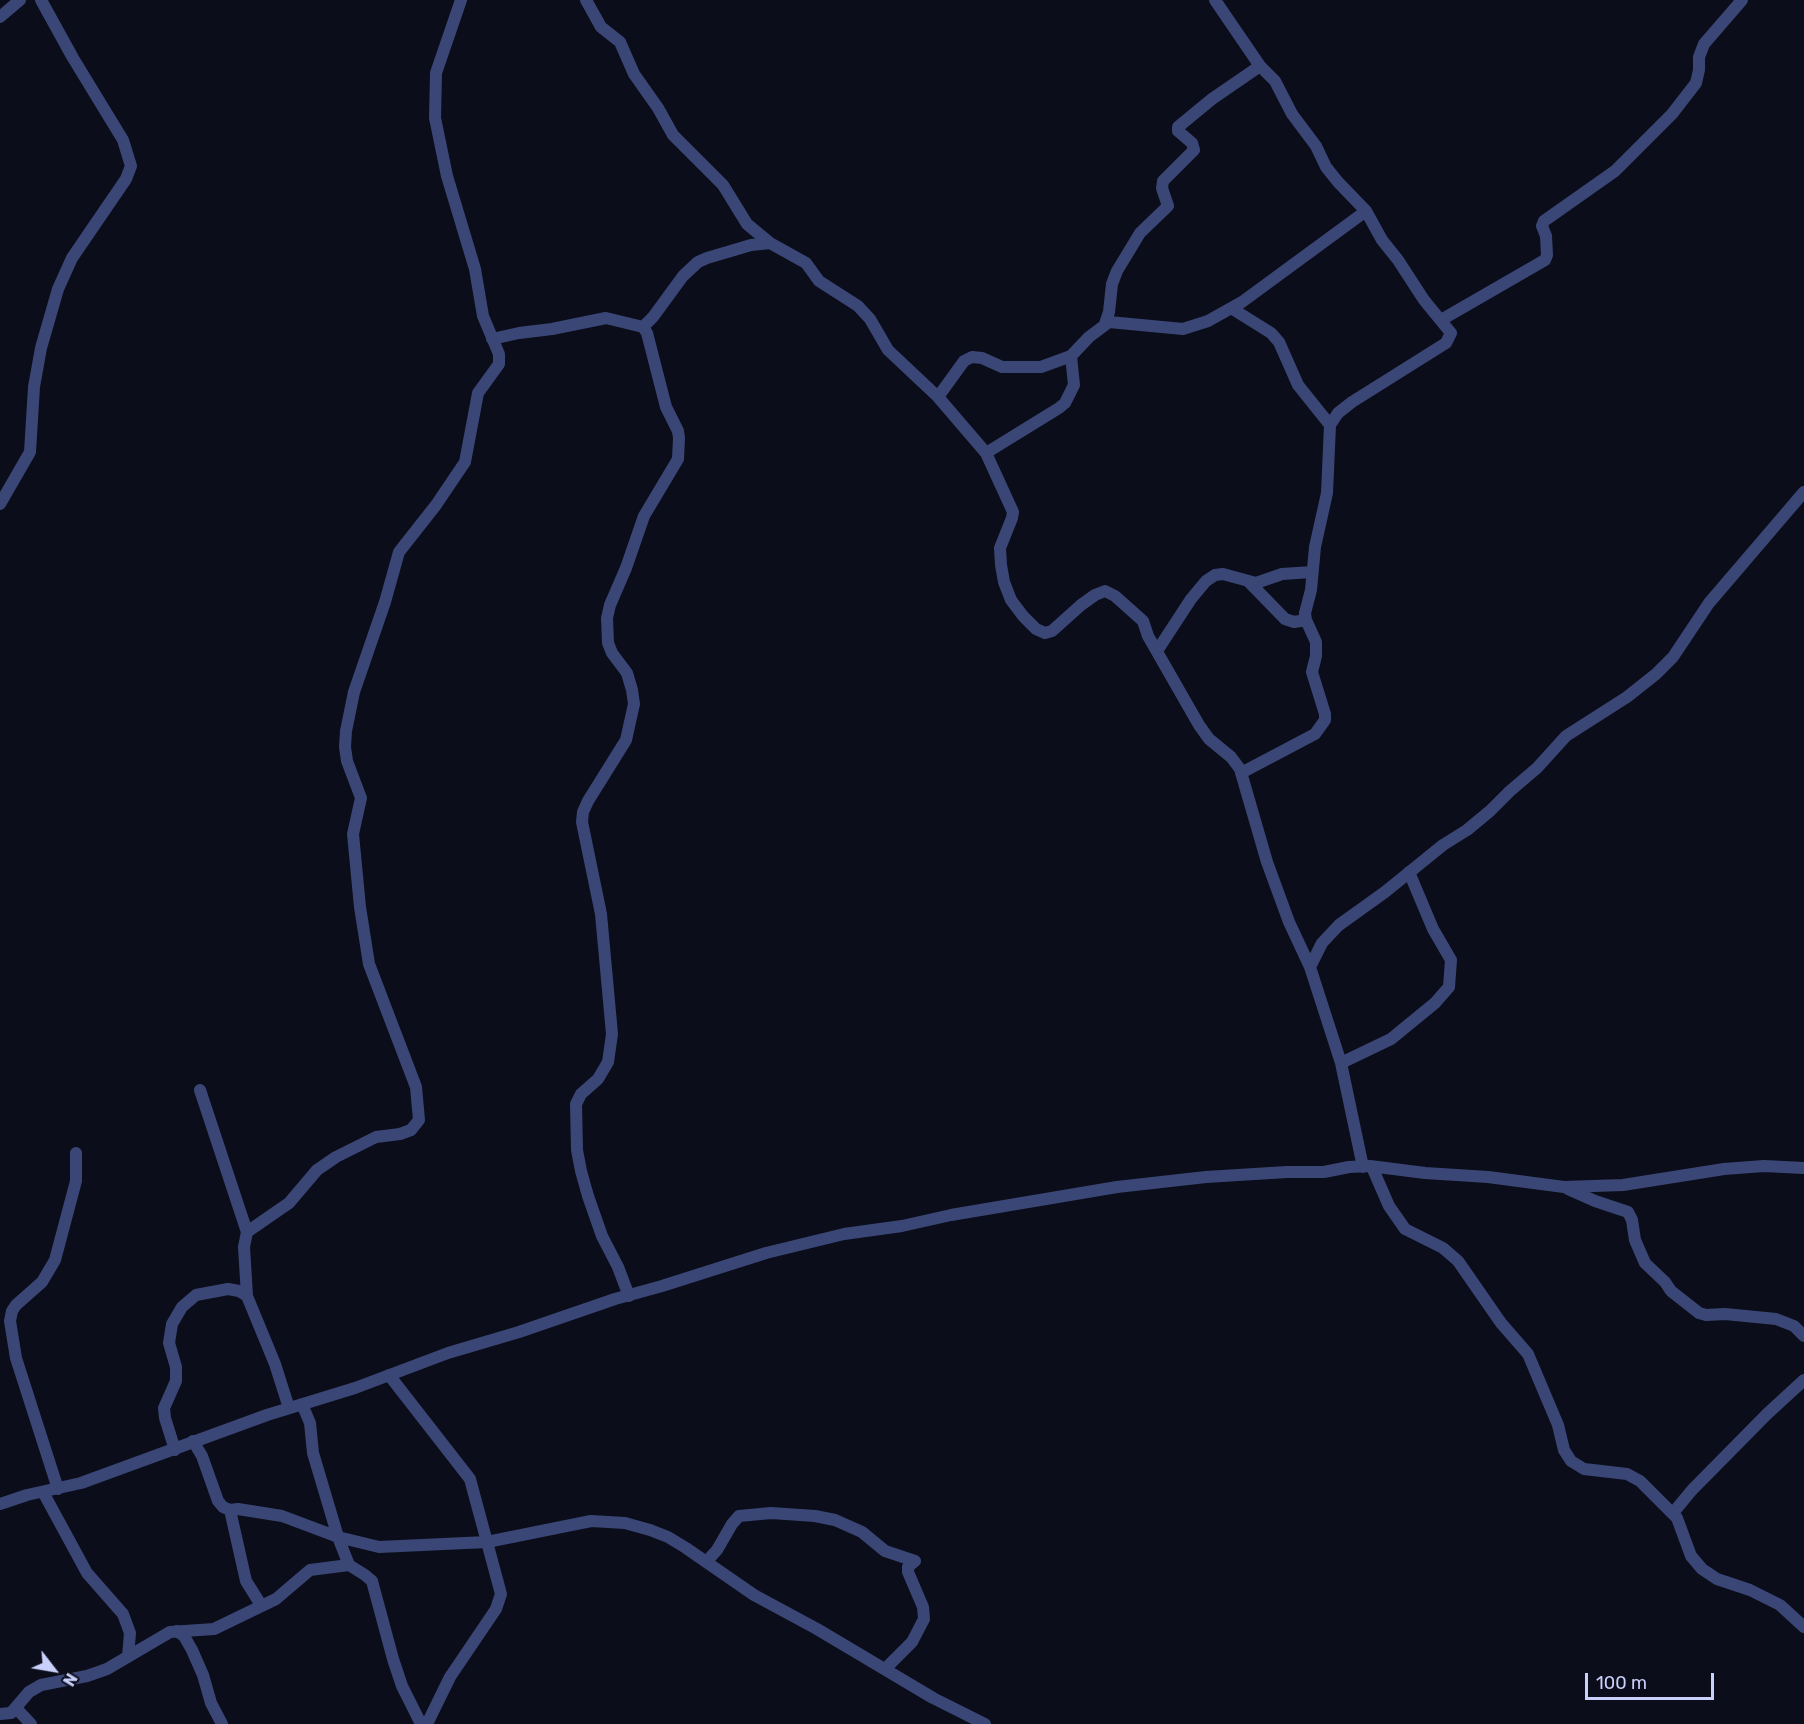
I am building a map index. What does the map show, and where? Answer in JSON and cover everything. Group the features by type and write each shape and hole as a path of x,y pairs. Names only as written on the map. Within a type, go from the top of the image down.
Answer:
{"street":[{"path":"0,18 20,0"},
{"path":"0,504 30,452 34,387 40,348 58,290 72,258 126,179 131,166 123,140 41,0"},
{"path":"247,1232 289,1203 317,1170 336,1157 376,1137 411,1130 419,1120 416,1087 369,964 360,908 353,834 361,798 347,761 346,731 362,665 378,625 399,552 465,462 478,393 499,364 499,354 483,316 475,269 447,176 435,118 435,73 460,0"},
{"path":"586,0 601,27 620,42 634,74 658,108 673,135 723,184 747,224 770,243 806,263 819,281 858,306 870,319 888,350 938,397 986,453 1013,512 1000,548 1001,565 1011,600 1023,616 1036,629 1045,633 1052,631 1081,605 1105,591 1115,596 1139,616 1198,725 1231,757 1241,773 1271,872 1289,922 1310,967 1341,1063 1367,1167 1389,1206 1406,1229 1443,1248 1458,1261 1501,1323 1528,1354 1558,1425 1563,1447 1571,1461 1584,1469 1633,1476 1673,1513 1681,1525 1691,1556 1702,1569 1717,1579 1744,1587 1780,1605 1804,1626"},
{"path":"1215,0 1260,66 1275,81 1292,114 1316,146 1326,167 1366,210 1382,240 1424,300 1451,333 1446,343 1352,402 1338,413 1330,425 1327,493 1315,547 1311,590 1306,606 1306,620 1316,642 1316,656 1312,672 1326,714 1315,734 1241,773"},
{"path":"1441,320 1545,260 1546,236 1542,226 1544,220 1615,171 1672,114 1696,83 1699,57 1704,44 1742,0"},
{"path":"1105,324 1109,312 1112,284 1118,271 1140,232 1168,206 1161,189 1163,181 1194,150 1192,143 1178,131 1178,127 1212,99 1260,66"},
{"path":"938,397 964,361 972,357 982,358 1002,367 1041,366 1071,356 1105,324 1114,321 1183,329 1208,321 1232,309 1366,210"},
{"path":"643,327 654,317 683,276 698,262 750,245 770,243"},
{"path":"1232,309 1271,333 1279,342 1298,385 1330,425"},
{"path":"492,339 606,318 643,327 647,333 666,407 678,431 679,452 676,463 644,516 626,568 617,585 607,618 608,643 612,653 627,673 632,690 634,704 626,740 583,812 583,833 596,888 606,950 612,1034 608,1062 598,1079 576,1104 576,1127 581,1171 588,1196 602,1236 618,1267 629,1296"},
{"path":"986,453 1065,403 1074,385 1071,356"},
{"path":"1310,967 1322,943 1339,925 1490,811 1538,768 1566,736 1636,691 1656,674 1673,657 1709,603 1804,492"},
{"path":"1157,651 1191,599 1206,580 1215,575 1223,574 1249,582 1262,582 1282,574 1312,572"},
{"path":"1249,582 1285,619 1294,622 1306,620"},
{"path":"1341,1063 1391,1039 1435,1003 1449,987 1451,966 1449,955 1433,929 1409,872"},
{"path":"200,1090 247,1232 244,1246 247,1296 276,1364 289,1408"},
{"path":"58,1489 16,1358 10,1321 16,1305 42,1282 55,1260 76,1181 76,1153"},
{"path":"0,1504 81,1483 175,1450 193,1441 389,1376 448,1353 766,1253 844,1234 902,1226 951,1215 1117,1187 1206,1177 1324,1172 1367,1167 1488,1177 1564,1188 1623,1185 1724,1169 1764,1166 1804,1168"},
{"path":"1564,1188 1628,1212 1644,1263 1665,1282 1671,1291 1699,1313 1706,1316 1725,1314 1776,1319 1794,1326 1804,1336"},
{"path":"175,1450 164,1408 176,1381 176,1367 169,1343 172,1323 182,1307 196,1295 228,1289 239,1291 247,1296"},
{"path":"389,1376 470,1479 501,1594 500,1601 450,1677 427,1724"},
{"path":"1673,1513 1692,1490 1804,1380"},
{"path":"302,1404 310,1423 313,1453 338,1537 349,1565"},
{"path":"193,1441 202,1456 218,1501 223,1507 230,1510 238,1509 282,1516 338,1537 380,1547 487,1542 591,1521 625,1523 669,1538 754,1595 817,1629 933,1698 985,1724"},
{"path":"43,1492 87,1573 123,1614 130,1633 128,1656"},
{"path":"230,1510 246,1581 261,1605"},
{"path":"706,1562 717,1550 739,1516 771,1514 815,1516 835,1520 862,1532 885,1551 915,1561 908,1567 908,1572 923,1607 924,1618 912,1642 885,1669"},
{"path":"484,1529 502,1538"},
{"path":"0,1714 11,1713 23,1697 41,1685 87,1676 107,1669 160,1637 177,1630 214,1629 276,1599 310,1570 349,1565 372,1581 393,1659 406,1694 421,1724"},
{"path":"177,1630 184,1636 192,1650 203,1675 211,1703 222,1724"},
{"path":"16,1708 31,1724"}]}
